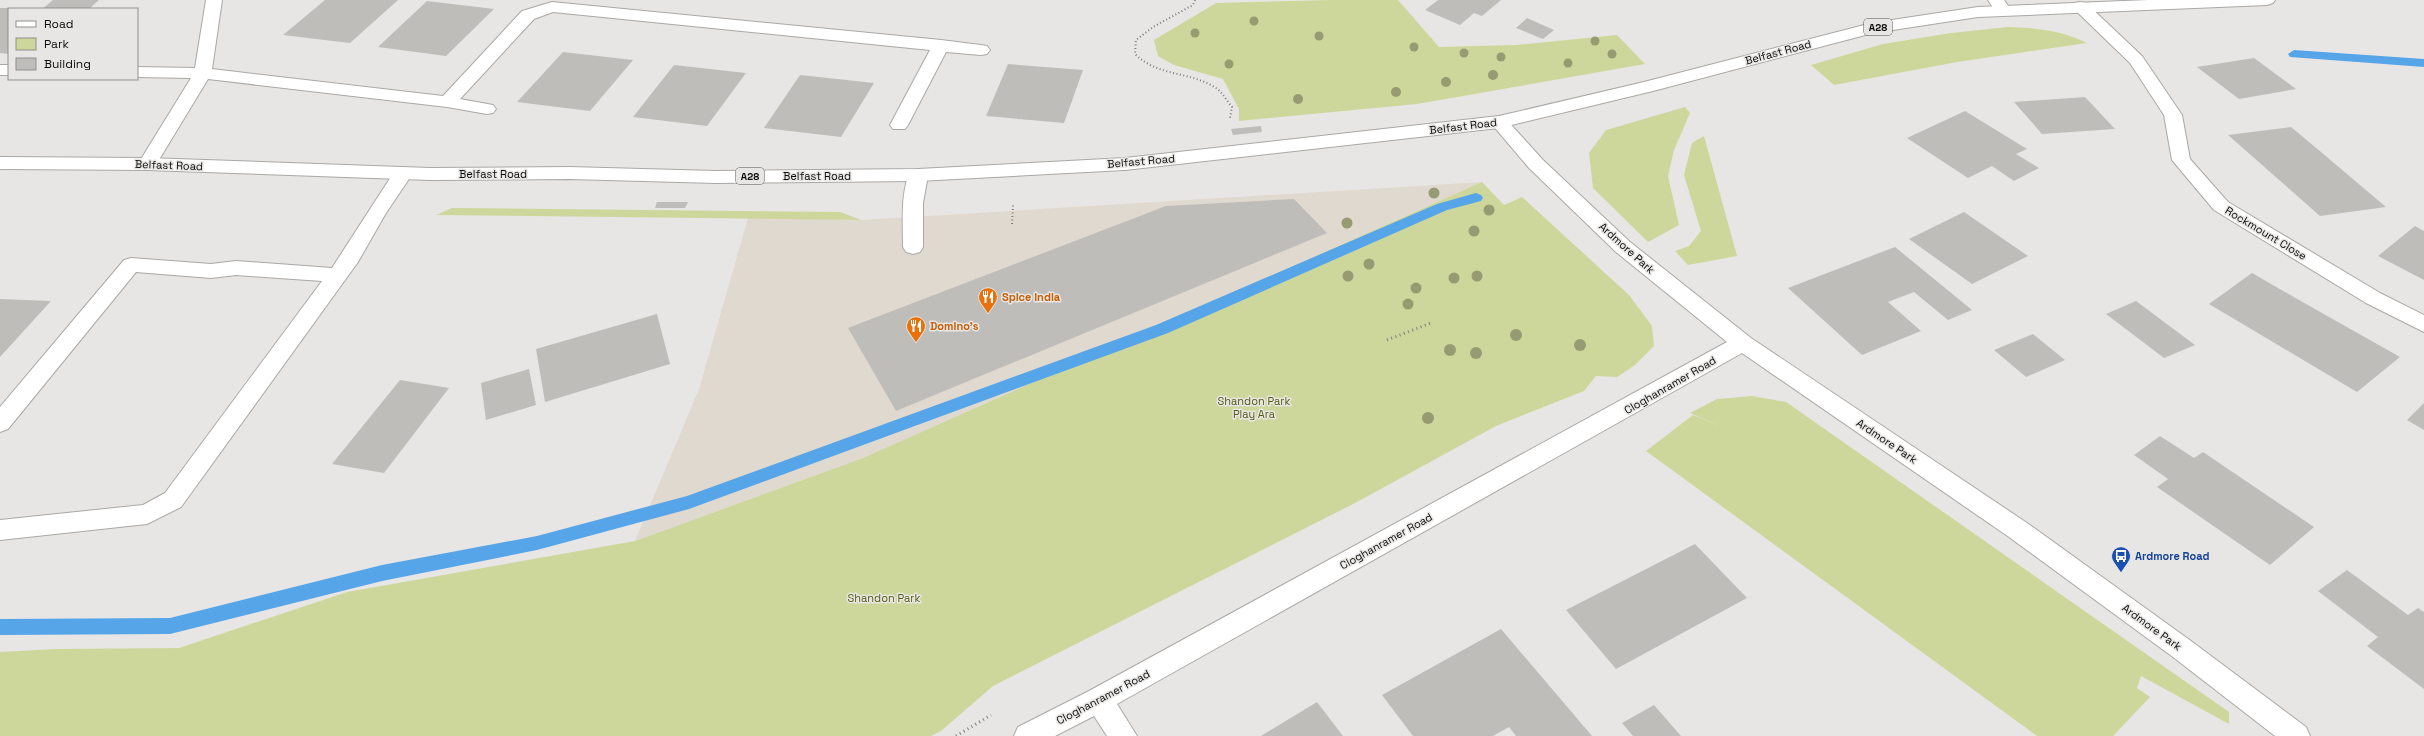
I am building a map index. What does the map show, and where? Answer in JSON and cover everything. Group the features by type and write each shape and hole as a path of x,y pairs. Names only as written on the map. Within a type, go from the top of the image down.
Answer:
{"main road":[{"path":"147,164 203,73 214,0"},
{"name":"Belfast Road","path":"0,163 147,164 403,174 569,173 716,176 918,175 1125,164 1498,122 1647,87 1872,28 2000,5 2080,7 2267,0"},
{"path":"447,102 528,15 552,7 981,50"},
{"name":"Rockmount Close","path":"2080,7 2136,60 2173,115 2181,160 2221,206 2373,298 2424,324"},
{"path":"899,125 941,45"},
{"path":"138,72 203,73 447,102 487,109"},
{"name":"Ardmore Park","path":"1498,122 1536,164 1623,247 1743,343 2018,530 2182,649 2296,736"},
{"path":"0,530 147,514 173,500 338,275 403,174"},
{"path":"913,247 913,203 918,175"},
{"path":"0,423 131,265 211,271 236,268 338,275"},
{"name":"Cloghanramer Road","path":"1028,736 1098,700 1640,402 1743,343"},
{"path":"1098,700 1122,736"}],"path":[{"path":"1195,0 1193,5 1153,27 1136,40 1135,54 1143,64 1161,72 1196,78 1218,88 1232,107 1230,119"},
{"path":"1012,224 1014,203"},
{"path":"1387,340 1430,323"}],"shaded area":[{"path":"1482,182 863,458 635,541 699,389 748,218 861,220"}],"green space":[{"path":"1398,0 1439,47 1516,45 1617,35 1645,64 1417,104 1239,121 1239,109 1223,79 1174,65 1158,56 1154,40 1216,3"},
{"path":"2008,27 2049,30 2068,35 2087,43 1957,62 1834,85 1811,65 1883,44 1951,33"},
{"path":"1685,107 1690,113 1674,150 1668,176 1679,225 1648,242 1593,188 1589,153 1606,130"},
{"path":"1704,136 1737,256 1688,265 1675,251 1689,246 1701,231 1684,175 1692,143"},
{"name":"Shandon Park","path":"1482,182 1504,205 1522,197 1629,295 1652,326 1654,346 1635,365 1617,377 1596,376 1584,391 1496,426 1357,502 993,686 941,731 931,736 0,736 0,652 55,649 179,648 347,592 635,541 863,458"},
{"path":"452,208 840,212 861,220 436,215"},
{"path":"1752,396 1786,402 2229,712 2229,724 2141,676 2137,688 2150,697 2113,736 2037,736 1646,451 1693,415 1718,425 1690,413 1717,399"}],"building":[{"path":"53,0 99,0 90,8 43,8"},
{"path":"325,0 398,0 350,43 283,35"},
{"path":"1438,0 1501,0 1482,16 1474,13 1460,25 1425,10"},
{"path":"427,1 494,9 446,56 378,47"},
{"path":"0,8 8,8 8,54 0,53"},
{"path":"1527,18 1554,30 1543,39 1516,28"},
{"path":"563,52 633,60 590,111 517,102"},
{"path":"2254,58 2296,89 2239,99 2197,67"},
{"path":"1008,64 1083,70 1064,123 986,116"},
{"path":"674,65 746,73 707,126 633,117"},
{"path":"800,75 874,83 841,137 764,128"},
{"path":"2085,97 2115,129 2042,134 2014,102"},
{"path":"1965,111 2027,149 2016,154 2039,168 2014,181 1992,166 1968,178 1907,138"},
{"path":"1261,126 1262,132 1233,135 1231,129"},
{"path":"2291,127 2386,207 2320,216 2228,135"},
{"path":"1294,199 1327,233 896,411 848,328 1166,206"},
{"path":"657,202 688,202 685,208 655,208"},
{"path":"1964,212 2028,256 1972,284 1909,239"},
{"path":"2415,226 2424,231 2424,280 2378,256"},
{"path":"1895,247 1972,310 1948,320 1914,292 1888,302 1921,331 1862,355 1788,288"},
{"path":"2252,273 2400,357 2357,392 2209,304"},
{"path":"0,299 51,301 0,357"},
{"path":"2136,301 2195,345 2164,358 2106,314"},
{"path":"657,314 670,364 545,402 536,349"},
{"path":"2033,334 2065,360 2026,377 1994,350"},
{"path":"529,369 536,405 486,420 481,383"},
{"path":"400,380 449,388 384,473 332,464"},
{"path":"2424,403 2424,430 2407,420"},
{"path":"2160,436 2194,458 2203,452 2314,527 2270,565 2157,487 2168,479 2134,455"},
{"path":"1695,544 1747,598 1616,669 1566,610"},
{"path":"2347,570 2408,615 2418,608 2424,612 2424,689 2367,646 2378,637 2318,591"},
{"path":"1501,629 1592,736 1516,736 1509,727 1493,736 1413,736 1382,695"},
{"path":"1317,702 1343,736 1261,736"},
{"path":"1654,705 1681,736 1633,736 1622,723"}],"waterway":[{"path":"2294,54 2314,54 2424,63"},
{"path":"0,627 170,626 382,573 537,543 689,502 1162,329 1442,207 1476,198"}],"place":[{"name":"Spice India","path":"988,314"},
{"name":"Domino's","path":"916,343"},
{"name":"Ardmore Road","path":"2121,573"}],"park label":[{"name":"Shandon Park Play Ara","path":"1254,407"}]}
